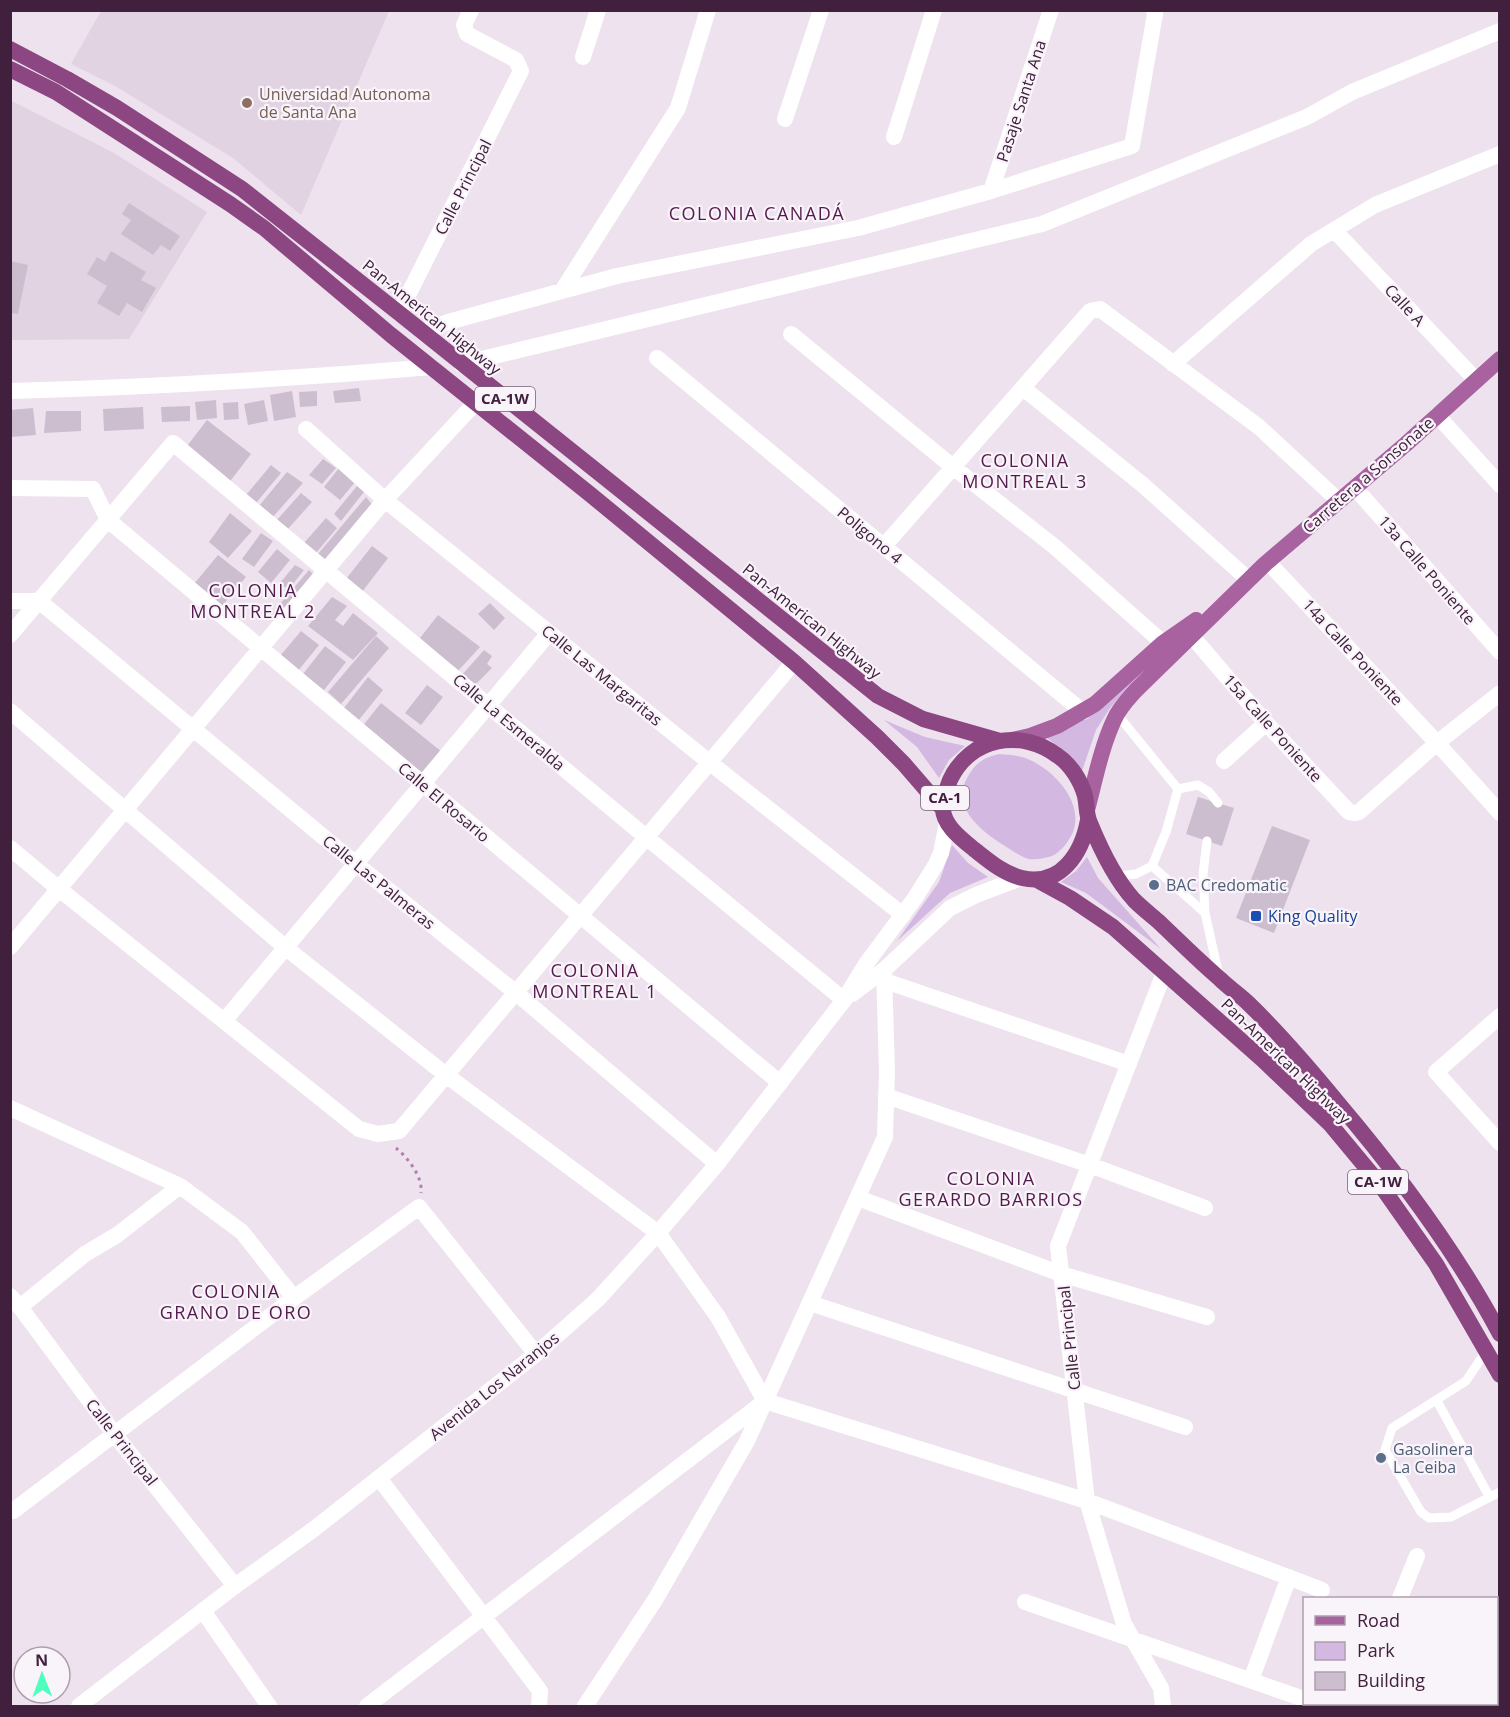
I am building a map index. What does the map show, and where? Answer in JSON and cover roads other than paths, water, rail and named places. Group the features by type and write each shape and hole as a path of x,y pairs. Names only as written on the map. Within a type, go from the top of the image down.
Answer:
{"highway":[{"name":"Pan-American Highway","path":"10,49 117,108 242,189 878,696 923,718 1006,741"},
{"name":"CA-1W","path":"10,69 56,92 264,228 794,662 904,764 945,815"},
{"name":"CA-1","path":"1006,741 986,745 972,751 961,762 947,788 945,815 968,844 987,860 1004,871 1029,879"},
{"path":"1006,741 1028,742 1044,747 1058,756 1070,767 1085,796 1088,815 1082,845 1075,857 1065,868 1051,876 1029,879"},
{"name":"Pan-American Highway","path":"1088,815 1101,849 1135,901 1249,1004 1334,1098 1393,1169 1459,1265 1500,1335"},
{"name":"Pan-American Highway","path":"1029,879 1070,898 1113,927 1263,1060 1330,1124 1379,1183 1436,1264 1500,1374"}],"main road":[{"name":"Carretera a Sonsonate","path":"1088,815 1101,757 1117,714 1136,690 1268,562 1406,444 1500,359"},
{"name":"Carretera a Sonsonate","path":"1006,741 1057,726 1083,712 1106,695 1163,643 1236,592"}],"street":[{"name":"Calle Principal","path":"399,313 521,71 516,60 467,34 464,25 471,10"},
{"path":"583,57 598,10"},
{"path":"562,291 678,108 708,10"},
{"path":"785,119 821,10"},
{"path":"894,137 934,10"},
{"name":"Pasaje Santa Ana","path":"991,191 1051,10"},
{"path":"422,332 448,322 617,276 858,228 991,191 1132,146 1154,10"},
{"path":"461,364 1042,224 1306,117 1352,92 1500,31"},
{"path":"1173,364 1311,244 1374,205 1500,154"},
{"name":"Calle A","path":"1334,230 1476,380"},
{"path":"884,546 1090,311 1100,309 1259,427 1339,501"},
{"path":"791,334 1055,547 1163,643"},
{"name":"Poligono 4","path":"657,358 1083,712"},
{"path":"10,391 112,388 346,375 432,367"},
{"path":"1023,388 1143,485 1249,580"},
{"path":"10,948 385,500 476,402"},
{"path":"1437,415 1500,485"},
{"name":"Calle Las Margaritas","path":"306,429 385,500 709,762 903,915"},
{"name":"Calle La Esmeralda","path":"108,520 173,443 844,1000"},
{"path":"10,488 93,489 108,520 10,635"},
{"name":"13a Calle Poniente","path":"1355,488 1500,652"},
{"name":"Calle El Rosario","path":"108,520 578,917 780,1083"},
{"name":"14a Calle Poniente","path":"1268,562 1500,813"},
{"path":"10,602 39,602"},
{"name":"Calle Las Palmeras","path":"39,602 515,992 717,1164"},
{"path":"224,1021 549,633"},
{"name":"15a Calle Poniente","path":"1191,635 1266,723 1349,812 1359,812 1437,743"},
{"path":"10,848 359,1129 378,1134 399,1131 794,662"},
{"path":"1437,743 1500,693"},
{"path":"10,711 286,948 446,1075 658,1233 718,1317 765,1401 1087,1501 1322,1590"},
{"path":"1224,761 1266,723"},
{"name":"Avenida Los Naranjos","path":"79,1707 379,1478 536,1354 598,1299 717,1164 844,1000 866,964 903,915 935,866 941,852 945,815"},
{"name":"Avenida Los Naranjos","path":"844,1000 884,976 950,908 976,895 1029,879"},
{"name":"Calle Principal","path":"1163,1707 1161,1688 1124,1624 1087,1501 1058,1246 1164,973"},
{"path":"585,1707 655,1600 747,1441 885,1137 884,976 1129,1064"},
{"path":"1500,1016 1436,1072 1500,1143"},
{"path":"886,1096 1090,1165 1205,1208"},
{"path":"10,1108 180,1186 242,1232 294,1298"},
{"path":"16,1302 117,1234 180,1186"},
{"path":"858,1198 1061,1274 1207,1317"},
{"path":"13,1511 294,1298 419,1207 536,1354"},
{"name":"Calle Principal","path":"16,1302 115,1435 235,1586"},
{"path":"810,1303 1185,1427"},
{"path":"367,1707 765,1401"},
{"path":"379,1478 540,1691 539,1707"},
{"path":"1401,1597 1417,1556"},
{"path":"1251,1680 1288,1577"},
{"path":"1025,1602 1303,1698"},
{"path":"203,1611 269,1707"}],"lane":[{"path":"1117,714 1178,789"},
{"path":"1178,789 1198,785 1209,792 1218,803"},
{"path":"1118,876 1136,874 1152,866 1166,832 1178,789"},
{"path":"1207,841 1203,874 1205,913 1220,979"},
{"path":"1152,866 1205,913"},
{"path":"1486,1351 1466,1382 1392,1428 1385,1450 1421,1512 1429,1518 1452,1517 1500,1492"},
{"path":"1437,1401 1489,1497"}],"place":[{"name":"Universidad Autonoma de Santa Ana","path":"247,103"},
{"name":"BAC Credomatic","path":"1154,885"},
{"name":"King Quality","path":"1256,916"},
{"name":"Gasolinera La Ceiba","path":"1381,1458"}],"district":[{"name":"COLONIA CANADÁ","path":"757,214"},
{"name":"COLONIA MONTREAL 3","path":"1025,471"},
{"name":"COLONIA MONTREAL 2","path":"253,601"},
{"name":"COLONIA MONTREAL 1","path":"595,981"},
{"name":"COLONIA GERARDO BARRIOS","path":"991,1189"},
{"name":"COLONIA GRANO DE ORO","path":"236,1302"}]}
